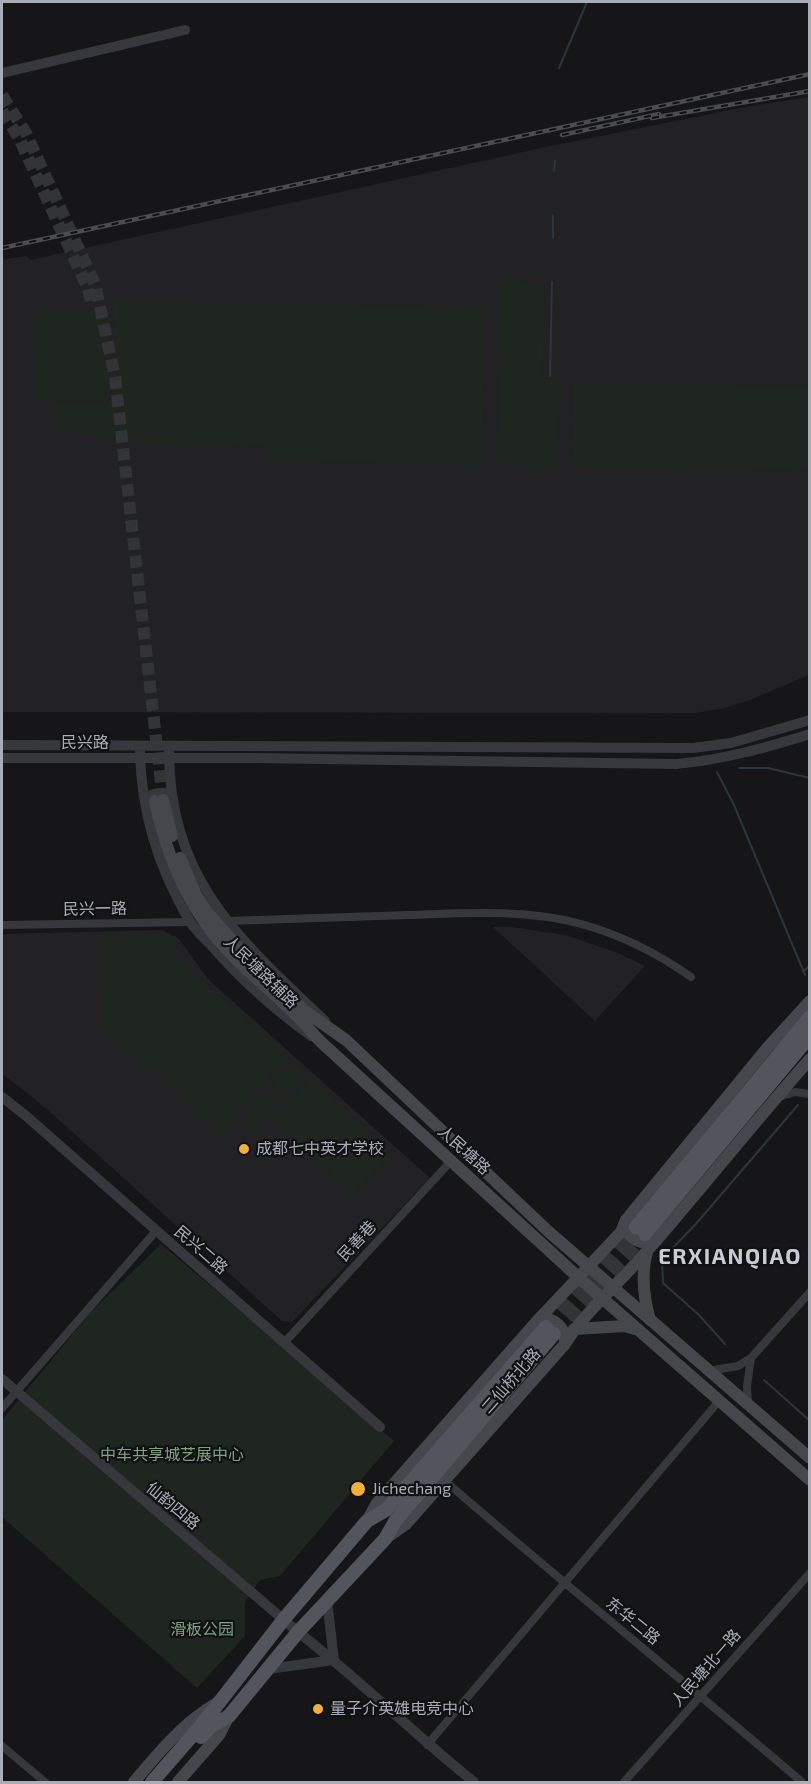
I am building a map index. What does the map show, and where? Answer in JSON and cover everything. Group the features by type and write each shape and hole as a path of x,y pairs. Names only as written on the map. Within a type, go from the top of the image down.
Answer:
{"main road":[{"name":"人民塘路","path":"159,800 181,863 196,895 214,922 254,966 306,1012 345,1040 549,1232 810,1458"},
{"name":"人民塘路","path":"159,800 159,821 175,868 188,896 214,936 244,968 296,1014 321,1042 578,1277 810,1480"},
{"path":"641,1230 768,1047 810,1001"},
{"path":"641,1230 810,1017"},
{"path":"385,1539 396,1520 546,1327 578,1277 621,1232 641,1230 810,1036"},
{"name":"二仙桥北路","path":"178,1782 219,1735 229,1716 298,1632 385,1539 406,1524 565,1344 574,1329 646,1252 641,1230 776,1098 810,1059"},
{"path":"646,1252 645,1303 651,1321"},
{"path":"152,1782 204,1722 284,1619 367,1521 386,1510 546,1327 549,1319 565,1333 565,1344"},
{"path":"574,1329 625,1326 639,1330"},
{"path":"134,1782 166,1744 195,1717 218,1702"},
{"name":"二仙桥北路","path":"162,1782 210,1727 229,1716"}],"street":[{"path":"2,73 185,30"},
{"name":"民兴路","path":"2,745 693,748 731,743 810,720"},
{"name":"民兴路","path":"2,758 676,764 745,754 810,734"},
{"name":"人民塘路辅路","path":"140,745 140,758 159,800 181,835 191,863 213,904 252,951 345,1040"},
{"name":"人民塘路辅路","path":"168,745 169,758 159,800 154,844 173,890 190,922 235,973 290,1021 321,1042"},
{"path":"227,921 435,914 538,916 580,924 620,937 658,954 692,977"},
{"name":"民兴一路","path":"2,925 190,922"},
{"path":"776,1098 795,1092 810,1094"},
{"name":"民兴二路","path":"2,1098 380,1427"},
{"name":"民善巷","path":"284,1343 452,1160"},
{"path":"2,1408 156,1231"},
{"path":"708,1371 738,1366 751,1358 810,1292"},
{"path":"748,1406 747,1386 751,1358"},
{"name":"仙韵四路","path":"2,1379 298,1632 334,1660 427,1745 474,1782"},
{"path":"427,1745 719,1401"},
{"name":"东华二路","path":"445,1481 564,1584 702,1696 802,1782"},
{"name":"人民塘北一路","path":"624,1782 810,1573"},
{"path":"268,1669 334,1660 327,1600"},
{"path":"2,1746 45,1782"}],"shaded area":[{"path":"809,97 809,675 725,708 695,713 2,712 2,260 26,256 30,260 541,148 745,107"},
{"path":"493,927 512,927 566,935 618,953 645,966 595,1021"},
{"name":"成都七中英才学校","path":"162,930 179,939 209,980 430,1178 292,1322 282,1321 59,1120 2,1074 2,934"}],"green space":[{"path":"500,278 545,284 542,378 561,379 557,466 496,464"},
{"path":"114,301 485,307 481,465 269,461 269,447 158,444 59,431 48,401 113,402"},
{"path":"37,311 110,311 109,400 36,399"},
{"path":"574,383 809,386 809,471 573,467"},
{"path":"176,936 176,957 288,1057 220,1132 103,1028 102,937"},
{"path":"293,1062 306,1073 256,1129 243,1118"},
{"path":"311,1078 392,1154 353,1194 272,1119"},
{"name":"中车共享城艺展中心","path":"161,1244 394,1441 280,1576 260,1580 245,1602 245,1636 197,1688 2,1517 2,1420 91,1312"}],"waterway":[{"path":"559,68 587,2"},
{"path":"554,171 555,161"},
{"path":"553,215 553,238"},
{"path":"550,376 552,282"},
{"path":"739,768 768,768 810,778"},
{"path":"717,772 734,805 805,975"},
{"path":"804,971 810,965"},
{"path":"725,1344 699,1315 663,1283 662,1259 695,1225 798,1105"},
{"path":"764,1380 810,1421"}],"tunnel":[{"path":"2,95 26,133 95,284 115,377 163,800"},
{"path":"2,111 19,138 88,289 91,302"},
{"path":"546,1327 636,1227"},
{"path":"554,1334 645,1234"}],"railway":[{"path":"2,248 810,74"},
{"path":"652,118 810,91"},
{"path":"562,135 659,114"}],"place":[{"name":"成都七中英才学校","path":"244,1149"},
{"name":"Jichechang","path":"358,1489"},
{"name":"量子介英雄电竞中心","path":"318,1709"}],"district":[{"name":"ERXIANQIAO","path":"730,1257"}],"park label":[{"name":"滑板公园","path":"202,1630"}]}
